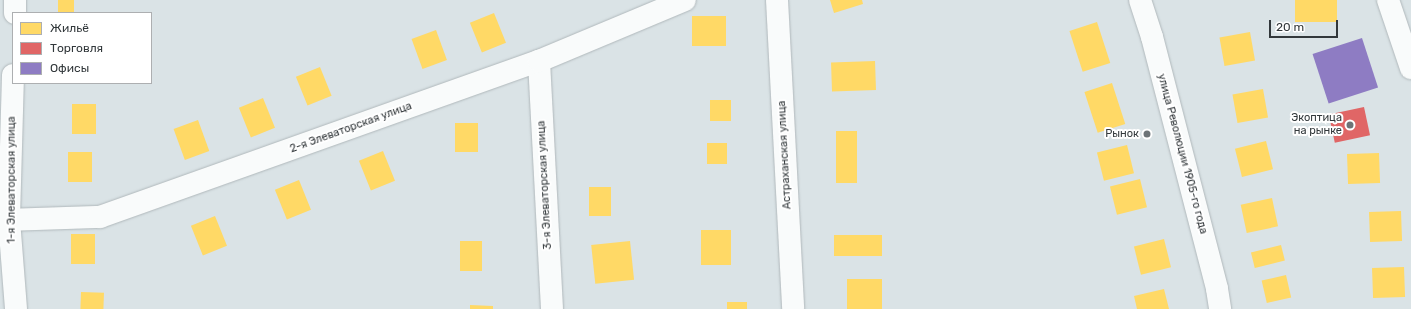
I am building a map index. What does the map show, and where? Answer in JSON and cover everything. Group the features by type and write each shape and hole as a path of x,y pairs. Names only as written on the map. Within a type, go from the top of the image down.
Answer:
{"street":[{"path":"15,0 15,12"},
{"name":"2-я Элеваторская улица","path":"9,220 100,217 539,61 685,0"},
{"name":"Астраханская улица","path":"777,0 793,309"},
{"name":"улица Революции 1905-го года","path":"1140,0 1156,52 1217,288 1220,309"},
{"path":"1388,0 1411,68"},
{"name":"3-я Элеваторская улица","path":"539,61 552,309"},
{"name":"1-я Элеваторская улица","path":"13,84 9,220 16,309"}],"building: Жильё":[{"path":"58,0 74,0 74,12 58,12"},
{"path":"830,0 862,0 863,4 834,13"},
{"path":"1295,0 1337,0 1337,22 1295,22"},
{"path":"494,13 506,43 482,52 470,23"},
{"path":"692,16 726,16 726,46 692,46"},
{"path":"1097,22 1110,63 1083,72 1069,31"},
{"path":"436,30 447,60 423,69 412,39"},
{"path":"1250,32 1255,61 1225,66 1219,37"},
{"path":"875,61 876,90 832,92 831,63"},
{"path":"320,67 332,96 308,105 296,77"},
{"path":"1112,83 1125,124 1098,133 1084,92"},
{"path":"1263,89 1268,118 1238,123 1232,94"},
{"path":"263,98 275,128 251,137 239,108"},
{"path":"710,100 731,100 731,121 710,121"},
{"path":"72,104 96,104 96,134 72,134"},
{"path":"198,120 209,151 185,160 174,129"},
{"path":"455,123 478,123 478,152 455,152"},
{"path":"836,131 857,131 857,183 836,183"},
{"path":"1266,141 1273,169 1242,177 1235,149"},
{"path":"707,143 727,143 727,164 707,164"},
{"path":"1127,145 1134,173 1104,181 1097,152"},
{"path":"383,151 395,181 371,190 359,161"},
{"path":"68,152 92,152 92,182 68,182"},
{"path":"1379,153 1380,183 1348,184 1347,154"},
{"path":"1140,179 1147,207 1117,215 1110,186"},
{"path":"299,180 311,210 287,219 275,190"},
{"path":"589,187 611,187 611,216 589,216"},
{"path":"1272,198 1278,226 1247,233 1241,205"},
{"path":"1401,211 1402,241 1370,242 1369,212"},
{"path":"215,216 227,246 203,255 191,226"},
{"path":"701,230 731,230 731,265 701,265"},
{"path":"71,234 95,234 95,264 71,264"},
{"path":"834,235 882,235 882,256 834,256"},
{"path":"1164,239 1171,267 1141,275 1134,246"},
{"path":"460,241 482,241 482,271 460,271"},
{"path":"630,241 634,280 595,284 591,245"},
{"path":"1281,245 1285,261 1255,268 1251,252"},
{"path":"1404,267 1405,297 1373,298 1372,268"},
{"path":"1286,275 1291,297 1267,303 1262,281"},
{"path":"847,279 882,279 882,309 847,309"},
{"path":"1164,289 1169,309 1137,309 1134,296"},
{"path":"81,292 104,293 103,309 80,309"},
{"path":"727,302 747,302 747,309 727,309"},
{"path":"470,305 493,306 493,309 470,309"}],"building: Торговля":[{"name":"Экоптица на рынке","path":"1364,107 1370,135 1335,143 1329,114"}],"building: Офисы":[{"path":"1362,38 1378,87 1329,104 1313,54"}],"place":[{"name":"Экоптица на рынке","path":"1350,125"},
{"name":"Рынок","path":"1147,134"}]}
